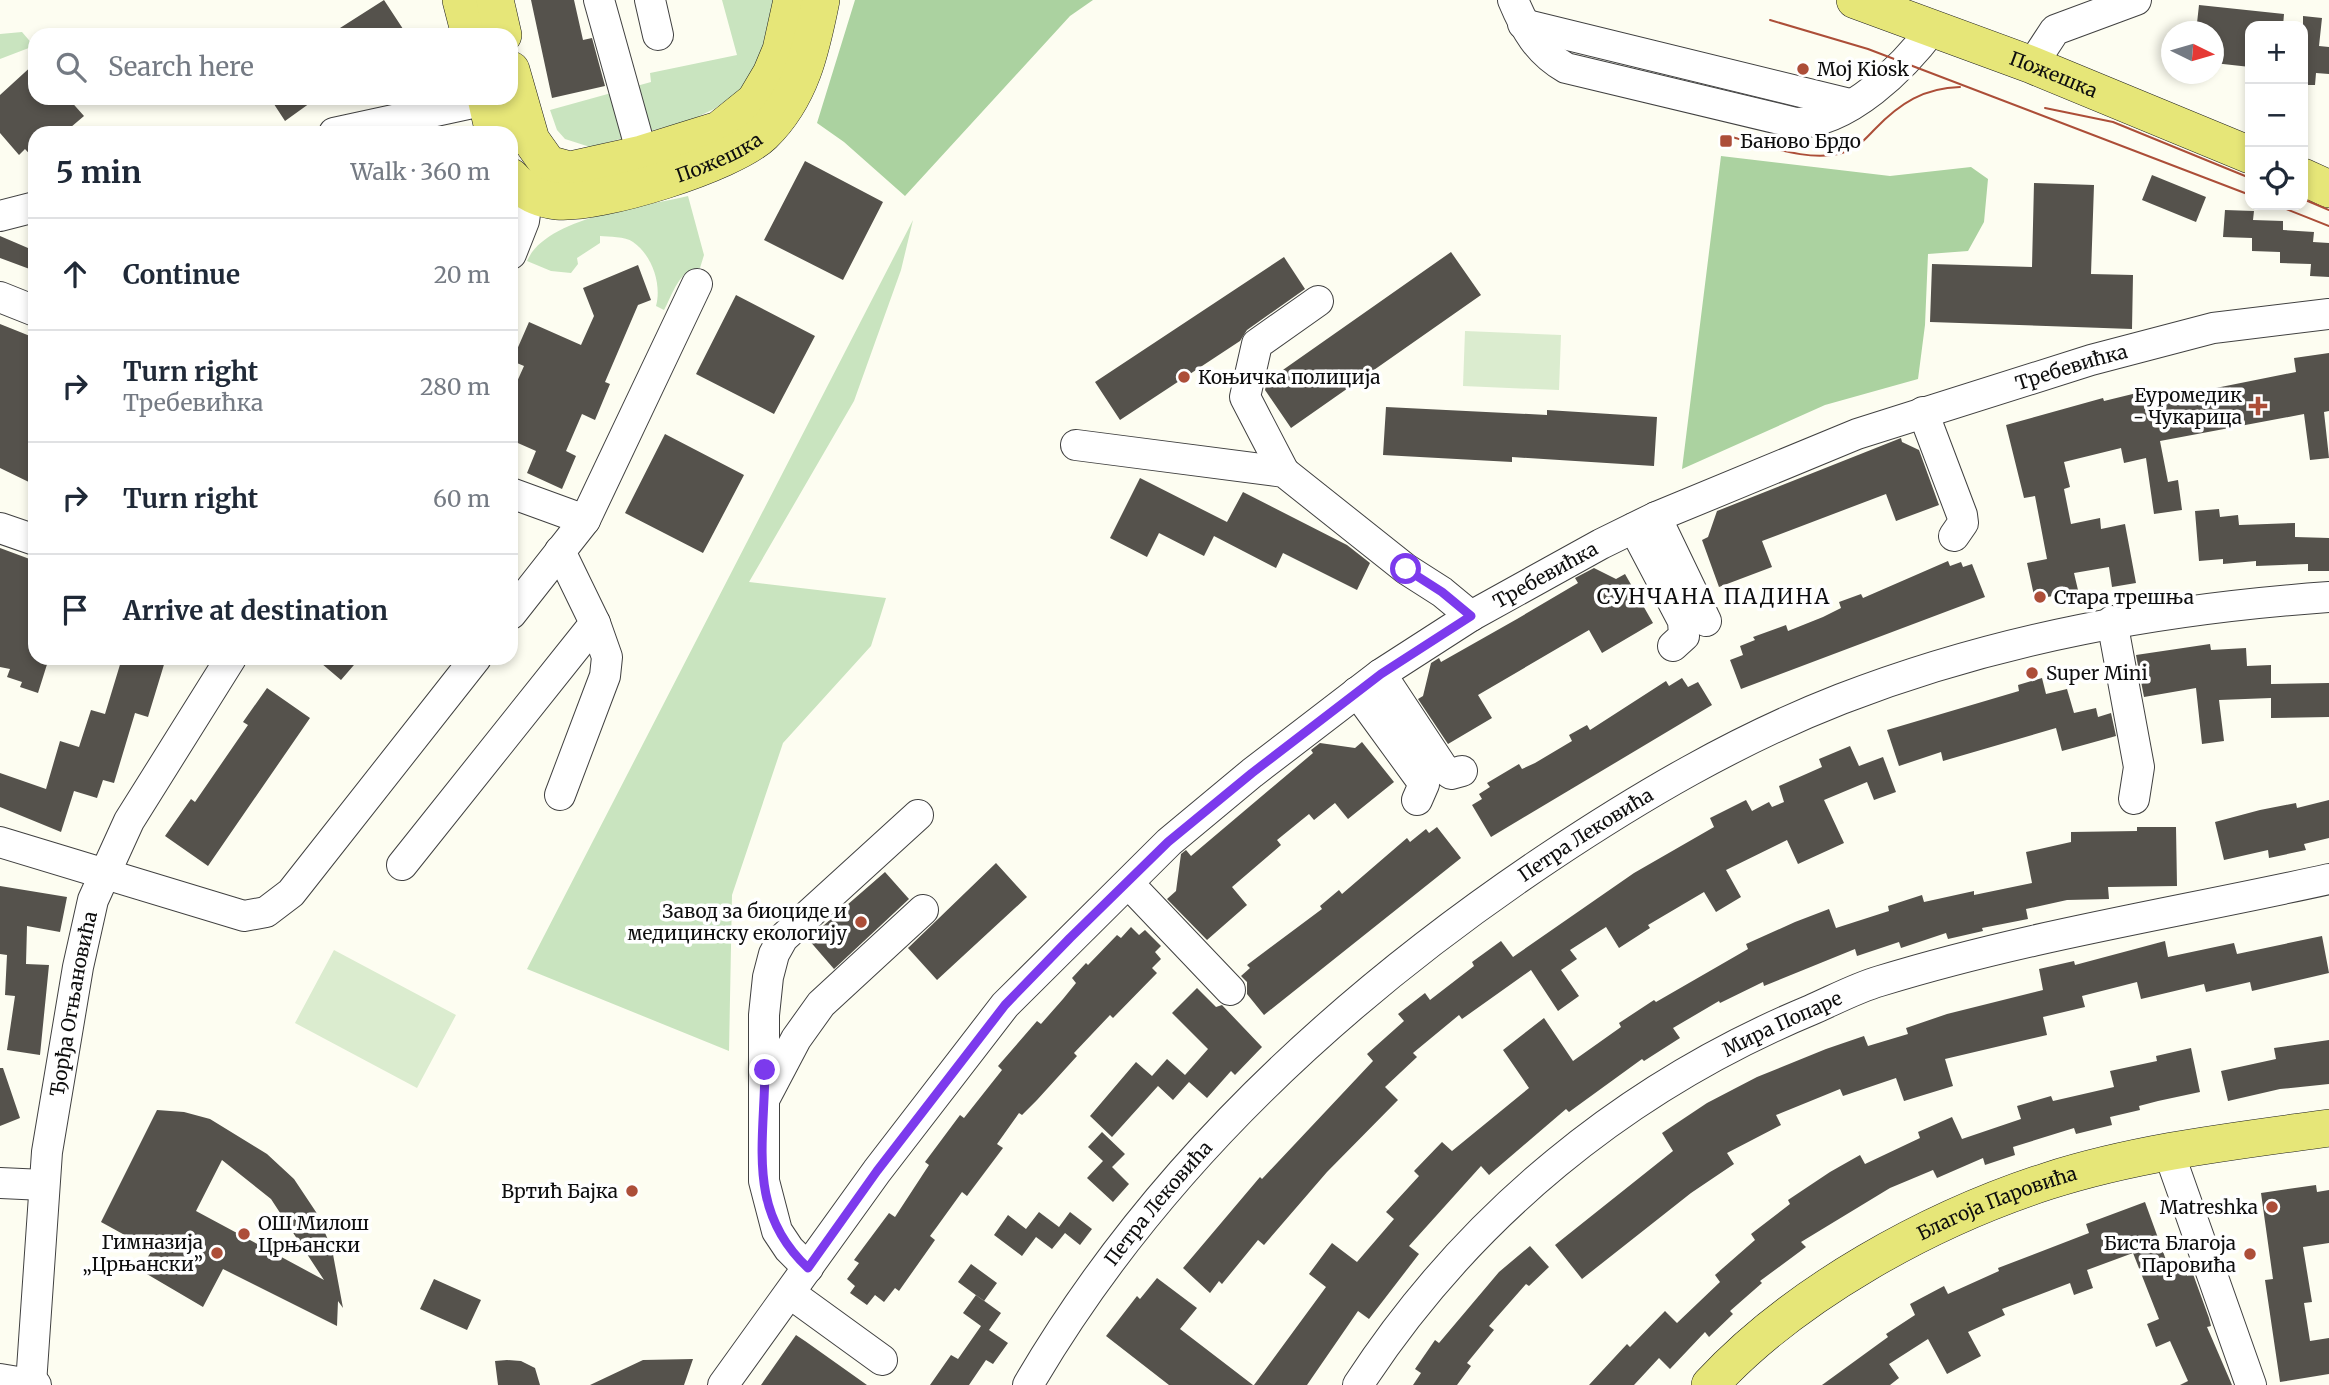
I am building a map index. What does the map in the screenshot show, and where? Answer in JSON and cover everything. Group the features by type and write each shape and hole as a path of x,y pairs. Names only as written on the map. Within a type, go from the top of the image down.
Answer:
{"main road":[{"path":"461,0 468,28"},
{"path":"495,0 501,28"},
{"name":"Пожешка","path":"525,185 570,170 642,154 719,130 755,101 771,74 780,50 792,0"},
{"name":"Пожешка","path":"525,185 556,201 586,200 704,168 754,142 795,93 805,71 821,0"},
{"name":"Пожешка","path":"1855,0 2032,65 2245,153"},
{"path":"518,94 531,141 525,185"},
{"path":"2308,179 2329,189"},
{"name":"Благоја Паровића","path":"1710,1385 1801,1308 1919,1235 2048,1181 2169,1153 2329,1128"}],"street":[{"path":"600,0 642,154"},
{"path":"650,0 658,35"},
{"path":"2032,65 2055,30 2136,0"},
{"path":"1518,12 1850,104 1892,73 1933,28"},
{"path":"381,126 489,110"},
{"path":"518,236 524,221 525,185"},
{"path":"0,216 28,209"},
{"path":"518,605 585,520 697,284"},
{"path":"0,297 28,308"},
{"path":"1318,301 1257,344 1245,397 1284,472 1406,569 1442,592 1471,616"},
{"name":"Требевићка","path":"723,1385 877,1171 1005,1005 1129,884 1168,842 1214,803 1381,674 1471,616 1645,522 1790,460 1923,412 2091,360 2213,328 2329,314"},
{"path":"1923,412 1962,515 1963,523 1954,536"},
{"path":"1076,445 1284,472"},
{"path":"518,496 585,520"},
{"path":"1645,522 1706,621"},
{"path":"1645,522 1683,621 1684,636 1673,646"},
{"path":"0,528 28,538"},
{"path":"560,551 596,623 607,657 605,676 560,795"},
{"name":"Петра Лековића","path":"1028,1385 1094,1280 1181,1173 1234,1116 1378,982 1491,897 1664,784 1775,727 1842,699 1971,656 2112,621 2240,603 2329,597"},
{"path":"2112,621 2139,766 2134,799"},
{"path":"402,865 596,623"},
{"name":"Ђорђа Огњановића","path":"33,1385 44,1185 78,967 102,875 129,821 227,665"},
{"path":"0,842 244,916 266,912 291,893 470,665"},
{"path":"1381,674 1443,768 1451,774 1462,771"},
{"path":"1357,692 1424,784 1417,800"},
{"path":"808,1268 783,1241 770,1214 764,1181 764,1015 768,977 774,954 783,938 918,815"},
{"name":"Мира Попаре","path":"1359,1385 1435,1283 1508,1206 1556,1162 1625,1108 1748,1036 1878,982 2018,945 2329,879"},
{"path":"1129,884 1230,990"},
{"path":"765,1099 796,1039 821,1004 923,911"},
{"path":"2169,1153 2251,1385"},
{"path":"0,1183 44,1185"},
{"path":"791,1294 882,1360"},
{"path":"0,1379 33,1385"}],"green space":[{"path":"722,0 775,0 759,62 743,88 714,109 691,120 590,147 565,139 557,130 550,110 651,82 650,73 737,55"},
{"path":"855,0 1093,0 1070,16 905,196 844,142 817,123"},
{"path":"22,32 28,39 28,48 0,59 0,34"},
{"path":"1721,156 1890,176 1971,167 1988,179 1984,222 1968,251 1928,254 1925,325 1918,379 1825,405 1682,469"},
{"path":"688,196 704,255 700,268 693,269 682,278 664,310 656,306 658,289 650,262 630,240 600,236 600,243 577,258 578,264 571,273 551,271 527,261 538,246 554,233 575,224 598,216"},
{"path":"913,220 901,270 854,401 749,582 886,598 871,646 783,743 732,895 729,1051 527,969"},
{"path":"1465,331 1561,335 1559,390 1463,386"},
{"path":"334,950 456,1015 417,1088 295,1023"}],"building":[{"path":"384,0 402,28 340,28"},
{"path":"531,0 574,0 583,40 592,38 605,86 552,98"},
{"path":"2199,5 2284,14 2283,21 2245,21 2245,66 2224,64 2224,21 2197,21"},
{"path":"2303,16 2322,18 2319,46 2329,47 2329,74 2316,73 2315,85 2308,85 2308,21 2303,21"},
{"path":"28,69 28,105 74,105 84,116 72,126 28,126 28,152 25,149 19,155 0,133 0,95"},
{"path":"275,105 307,105 285,121"},
{"path":"805,161 883,202 843,280 764,240"},
{"path":"2152,175 2206,197 2196,222 2142,200"},
{"path":"2034,183 2094,185 2091,274 2133,275 2132,329 1930,322 1932,264 2032,267"},
{"path":"2225,210 2254,211 2253,220 2283,221 2283,230 2314,232 2313,242 2329,243 2329,277 2310,276 2311,264 2280,263 2280,252 2252,251 2252,238 2223,237"},
{"path":"0,236 28,248 28,268 0,258"},
{"path":"1451,252 1481,295 1291,428 1265,390 1267,381"},
{"path":"1284,257 1305,289 1247,330 1240,341 1120,420 1095,382"},
{"path":"638,265 651,300 638,305 605,382 610,384 595,420 582,414 566,451 576,456 562,489 527,473 536,451 518,443 518,379 524,366 518,364 518,347 529,322 581,345 594,316 583,288"},
{"path":"736,295 815,336 774,414 696,374"},
{"path":"0,324 28,335 28,482 0,468"},
{"path":"2329,353 2329,411 2324,412 2329,458 2310,460 2304,414 2160,441 2168,482 2178,480 2182,510 2154,514 2146,458 2124,463 2121,448 2064,462 2070,487 2064,489 2071,524 2100,518 2101,529 2125,524 2136,583 2112,587 2109,567 2074,573 2078,590 2035,600 2027,563 2047,559 2035,496 2024,498 2006,425 2103,398 2104,401 2149,390 2151,401 2296,372 2294,358"},
{"path":"1386,407 1547,415 1547,410 1657,417 1654,466 1512,457 1512,462 1383,455"},
{"path":"665,434 744,475 703,553 625,513"},
{"path":"1901,438 1902,442 1919,450 1939,505 1896,521 1886,494 1762,541 1772,567 1719,587 1702,540 1708,537 1717,511"},
{"path":"1140,478 1227,522 1243,492 1347,545 1370,563 1357,590 1283,553 1276,568 1214,536 1204,556 1159,533 1147,557 1110,538"},
{"path":"2219,509 2220,517 2238,515 2239,525 2295,523 2295,537 2329,538 2329,571 2308,571 2308,564 2256,566 2256,561 2223,564 2223,559 2199,561 2195,511"},
{"path":"0,548 28,558 28,665 47,665 38,693 20,687 22,682 7,677 10,669 0,667"},
{"path":"1948,561 1950,566 1961,562 1963,567 1972,564 1985,597 1741,689 1730,660 1743,655 1740,646 1755,640 1753,637 1786,625 1788,631 1841,608 1839,602 1861,594 1863,598"},
{"path":"1594,568 1616,579 1625,574 1653,623 1602,653 1589,630 1478,695 1492,718 1448,744 1418,699 1423,696 1431,663 1439,658 1441,662 1517,619 1578,583 1575,578"},
{"path":"2210,644 2211,650 2246,648 2247,666 2271,665 2271,684 2329,683 2329,717 2271,718 2271,698 2219,700 2224,741 2202,744 2196,688 2144,697 2136,655"},
{"path":"120,665 164,665 148,717 135,713 114,783 103,780 97,798 74,791 61,832 0,807 0,773 46,789 60,741 79,747 91,710 105,714"},
{"path":"323,665 354,665 341,680"},
{"path":"1682,678 1688,687 1698,682 1712,705 1491,837 1472,805 1482,799 1479,794 1490,787 1487,783 1519,764 1522,769 1535,763 1572,741 1569,735 1587,725 1590,730 1666,681 1669,686"},
{"path":"2042,678 2046,694 2067,689 2074,713 2096,708 2098,717 2111,713 2116,736 2062,751 2056,728 1943,761 1941,752 1899,766 1887,730 2019,691 2018,685"},
{"path":"267,688 310,718 208,866 165,836 191,799 195,802 248,725 243,722"},
{"path":"1362,742 1394,782 1348,819 1335,803 1314,820 1309,814 1277,840 1281,845 1232,887 1247,905 1207,940 1167,899 1176,891 1181,854 1186,850 1191,856 1313,753 1311,750 1320,743 1355,748"},
{"path":"1850,746 1859,766 1883,757 1896,792 1874,800 1867,782 1824,800 1844,843 1798,864 1787,840 1726,870 1741,897 1716,912 1704,892 1648,925 1650,928 1619,948 1606,927 1570,950 1577,959 1561,970 1579,996 1558,1011 1531,970 1462,1019 1459,1015 1413,1053 1417,1057 1385,1087 1398,1100 1327,1172 1264,1245 1258,1240 1222,1284 1219,1281 1210,1293 1183,1268 1260,1177 1262,1179 1373,1061 1367,1054 1404,1021 1398,1014 1425,993 1430,1000 1474,966 1472,962 1501,941 1513,957 1634,873 1714,827 1710,818 1746,800 1752,811 1769,802 1772,807 1784,802 1779,786 1822,767 1819,759"},
{"path":"2329,800 2329,838 2304,844 2306,850 2269,858 2268,850 2224,860 2215,822 2296,803 2297,808"},
{"path":"1437,827 1461,858 1264,1015 1247,994 1247,982 1241,976 1250,968 1247,965 1322,909 1320,906 1339,890 1342,894 1407,838 1410,842 1426,829 1429,833"},
{"path":"2137,827 2176,827 2177,886 2108,887 2109,899 2067,900 2026,909 2028,919 1982,928 1983,931 1948,939 1946,933 1901,948 1899,942 1857,956 1855,949 1764,986 1763,982 1720,1003 1719,1001 1673,1028 1680,1038 1644,1061 1642,1059 1569,1112 1566,1109 1489,1175 1481,1166 1409,1246 1419,1254 1369,1319 1358,1311 1307,1385 1254,1385 1326,1287 1309,1274 1332,1243 1357,1262 1394,1219 1386,1212 1419,1176 1414,1171 1442,1142 1452,1151 1529,1088 1503,1050 1544,1018 1573,1061 1621,1027 1619,1023 1654,1000 1656,1002 1748,949 1746,944 1795,922 1829,909 1836,928 1889,911 1888,906 1922,895 1924,902 1974,891 1974,895 2032,883 2026,852 2071,842 2071,832 2137,831"},
{"path":"996,863 1027,897 937,980 908,948"},
{"name":"Завод за биоциде и медицинску екологију","path":"885,872 909,899 834,969 808,939"},
{"path":"0,886 67,897 60,932 27,926 26,964 49,965 40,1055 7,1050 15,996 5,995 7,955 0,954"},
{"path":"1131,927 1139,935 1145,930 1161,946 1155,952 1161,959 1152,968 1157,973 1113,1018 1110,1015 1074,1053 1077,1056 1037,1100 1022,1115 1019,1113 997,1144 1003,1148 967,1196 962,1192 930,1236 935,1240 899,1291 895,1288 884,1302 875,1295 867,1305 850,1293 855,1286 847,1279 859,1263 854,1260 889,1213 895,1217 929,1165 925,1162 960,1115 964,1118 1002,1070 998,1066 1037,1021 1041,1024 1063,999 1076,983 1072,978 1117,935 1121,938"},
{"path":"2322,936 2329,973 2252,991 2250,982 2206,992 2204,984 2141,999 2137,982 2082,996 2085,1007 2043,1017 2047,1035 1945,1059 1953,1086 1904,1101 1896,1078 1843,1096 1840,1089 1776,1115 1781,1125 1727,1153 1734,1164 1691,1193 1582,1279 1555,1245 1673,1151 1662,1133 1707,1103 1757,1077 1826,1049 1864,1036 1868,1046 1908,1034 1906,1028 1947,1014 2043,990 2039,969 2074,961 2075,965 2165,941 2168,957 2234,943 2237,954"},
{"path":"1197,988 1216,1007 1222,1005 1262,1047 1235,1075 1231,1071 1207,1098 1189,1082 1173,1100 1158,1086 1112,1137 1090,1116 1136,1062 1152,1076 1167,1059 1185,1075 1208,1049 1172,1013"},
{"path":"2329,1040 2329,1084 2280,1089 2228,1101 2221,1071 2276,1059 2274,1048"},
{"path":"2191,1048 2200,1092 2139,1106 2140,1110 2110,1117 2112,1125 2076,1134 2074,1128 2013,1147 2015,1155 1985,1165 1983,1158 1937,1178 1933,1170 1890,1188 1801,1242 1806,1247 1760,1281 1762,1283 1730,1311 1733,1314 1709,1337 1705,1332 1670,1369 1659,1358 1634,1385 1589,1385 1627,1344 1630,1347 1665,1311 1677,1323 1720,1282 1715,1275 1755,1240 1751,1234 1790,1204 1788,1200 1860,1155 1865,1164 1920,1138 1918,1132 1952,1117 1962,1139 2021,1119 2017,1106 2051,1096 2053,1101 2114,1087 2110,1071 2157,1061 2156,1056"},
{"path":"0,1068 3,1068 20,1118 0,1126"},
{"path":"157,1110 184,1112 210,1119 267,1154 294,1179 316,1212 332,1249 343,1308 338,1301 337,1326 223,1269 203,1307 140,1270 152,1250 101,1222","holes":["222,1160 271,1199 324,1280 196,1211"]},
{"path":"1102,1132 1125,1154 1112,1167 1129,1184 1113,1202 1087,1178 1103,1161 1088,1147"},
{"path":"2316,1185 2317,1192 2329,1190 2329,1243 2303,1247 2312,1302 2304,1303 2310,1341 2329,1338 2329,1374 2280,1382 2265,1280 2273,1279 2261,1193"},
{"path":"2145,1202 2170,1271 2183,1265 2187,1276 2193,1274 2209,1318 2211,1326 2207,1327 2232,1385 2180,1385 2188,1381 2170,1341 2156,1347 2147,1324 2159,1319 2133,1253 2087,1270 2093,1288 2074,1295 2070,1283 2002,1309 2005,1315 1968,1332 1981,1356 1947,1374 1928,1339 1889,1364 1899,1378 1890,1385 1822,1385 1888,1337 1886,1334 1915,1315 1910,1304 1944,1286 1948,1294 1999,1271 1998,1268 2089,1233 2086,1224"},
{"path":"1039,1212 1059,1227 1070,1212 1092,1229 1080,1245 1065,1233 1052,1249 1036,1237 1022,1256 994,1235 1008,1215 1026,1229"},
{"path":"1530,1246 1549,1267 1529,1286 1526,1284 1489,1326 1494,1330 1467,1363 1471,1366 1457,1385 1413,1385 1421,1373 1415,1369 1435,1340 1439,1343 1499,1272"},
{"path":"971,1264 997,1283 984,1301 958,1282"},
{"path":"1157,1278 1197,1308 1180,1329 1253,1385 1169,1385 1106,1336 1137,1296 1140,1299"},
{"path":"434,1279 481,1300 467,1330 420,1309"},
{"path":"976,1295 1001,1313 989,1330 1008,1343 993,1364 986,1360 969,1385 930,1385 951,1355 958,1359 981,1326 963,1313"},
{"path":"796,1335 805,1341 867,1385 761,1385"},
{"path":"693,1359 684,1385 590,1385 643,1360"},
{"path":"495,1361 521,1361 535,1368 540,1385 498,1385"}],"tram line":[{"path":"1770,20 1868,49 2245,193"},
{"path":"1727,136 1786,152 1831,155 1858,145 1894,112 1913,99 1935,90 1960,87"},
{"path":"2045,108 2113,122 2245,176"},
{"path":"2308,201 2329,210"},
{"path":"2289,210 2329,226"}],"place":[{"name":"Moj Kiosk","path":"1803,69"},
{"name":"Баново Брдо","path":"1726,141"},
{"name":"Коњичка полиција","path":"1184,377"},
{"name":"Еуромедик - Чукарица","path":"2258,406"},
{"name":"Стара трешња","path":"2040,597"},
{"name":"Super Mini","path":"2032,673"},
{"name":"Завод за биоциде и медицинску екологију","path":"861,922"},
{"name":"Вртић Бајка","path":"632,1191"},
{"name":"Matreshka","path":"2272,1207"},
{"name":"ОШ Милош Црњански","path":"244,1234"},
{"name":"Гимназија „Црњански”","path":"217,1253"},
{"name":"Биста Благоја Паровића","path":"2250,1254"}],"district":[{"name":"СУНЧАНА ПАДИНА","path":"1714,597"}],"route":[{"path":"765,1070 762,1142 764,1181 770,1214 783,1241 808,1268 877,1171 1005,1005 1070,938 1129,884 1168,842 1214,803 1381,674 1471,616 1442,592 1406,569"}]}
